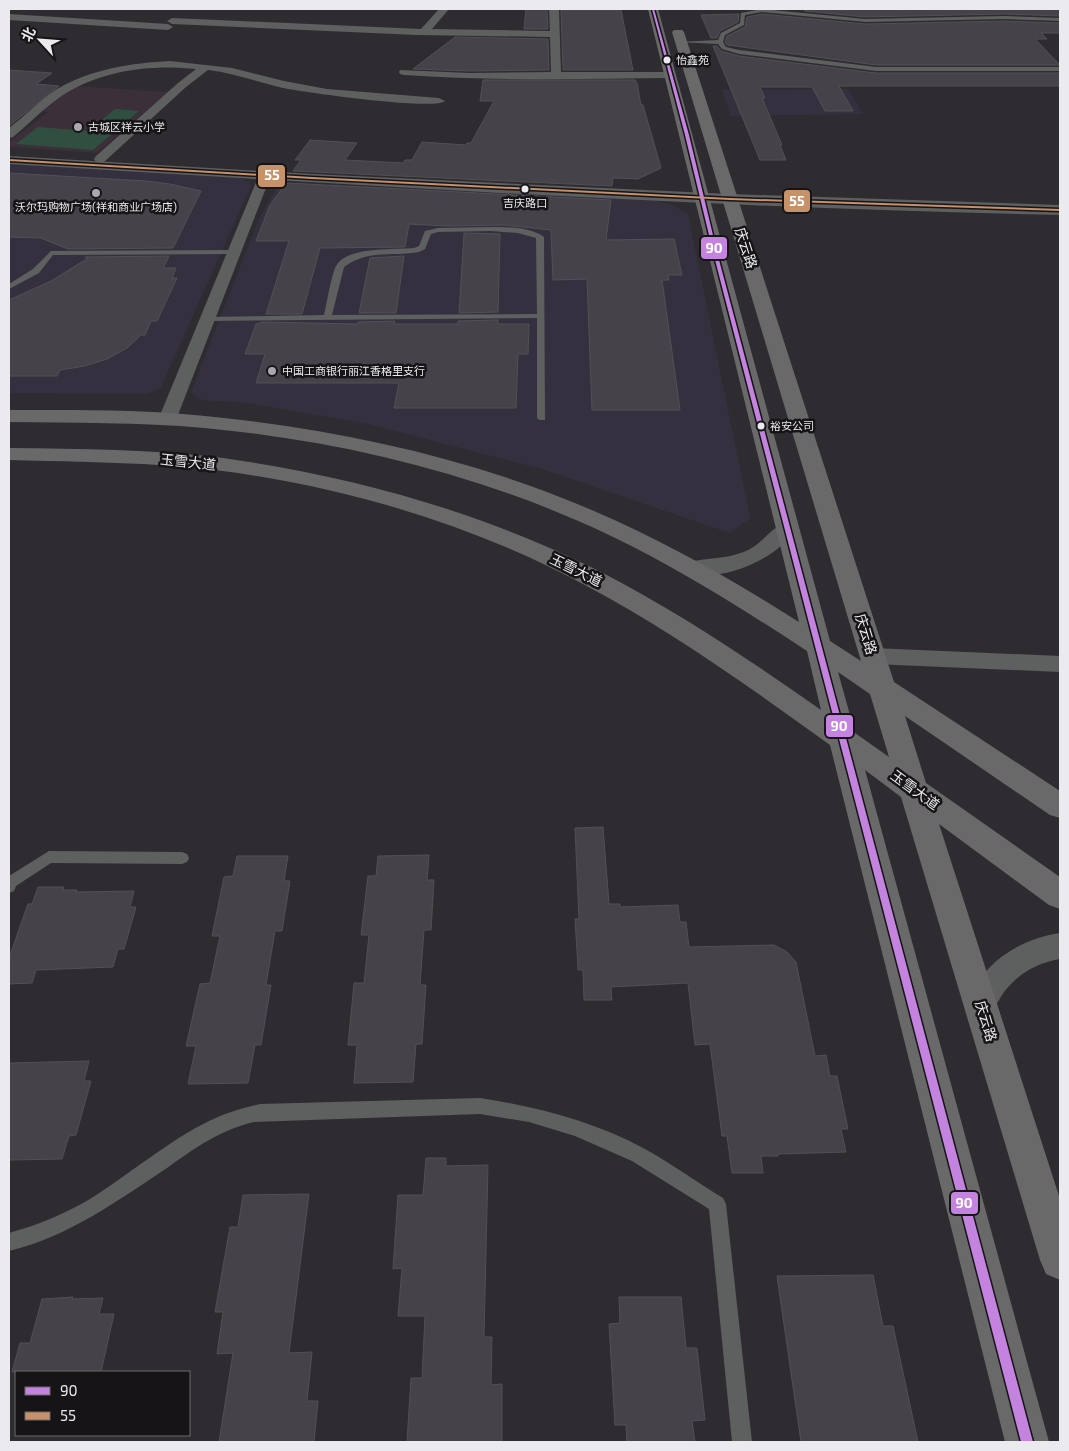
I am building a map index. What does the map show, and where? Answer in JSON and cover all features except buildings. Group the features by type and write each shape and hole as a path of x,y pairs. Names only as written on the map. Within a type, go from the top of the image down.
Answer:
{"main road":[{"path":"653,9 1027,1442"},
{"name":"庆云路","path":"671,9 981,1004 1054,1219 1060,1260"},
{"path":"9,416 167,420 245,427 370,447 457,470 504,485 585,516 692,568 751,602 1060,806"},
{"name":"玉雪大道","path":"9,454 137,457 259,471 340,486 379,496 468,524 546,555 657,613 710,647 915,790 1060,895"}],"street":[{"path":"168,28 186,9"},
{"path":"424,32 444,9"},
{"path":"554,9 556,76"},
{"path":"9,17 168,28 262,24 424,32 555,34"},
{"path":"9,134 54,96 80,82 118,70 170,61 234,71 293,87 410,100 439,101"},
{"path":"100,159 206,67"},
{"path":"404,72 470,76 671,75"},
{"path":"9,153 701,194"},
{"path":"9,160 265,175 1060,210"},
{"path":"167,420 265,175"},
{"path":"692,568 710,568 744,560 771,547 787,528"},
{"path":"873,656 1060,664"},
{"path":"981,1004 1001,972 1016,961 1034,953 1060,946"}],"lane":[{"path":"720,42 723,34 744,22 743,14 755,11 790,12 875,22 1060,20"},
{"path":"681,42 720,42"},
{"path":"720,42 724,48 739,52 876,69 1060,69"},
{"path":"327,318 340,266 366,252 416,250 422,247 428,233 438,230 515,230 540,237 542,418"},
{"path":"9,287 36,271 51,253 234,252"},
{"path":"207,318 541,316"},
{"path":"9,887 11,882 49,857 182,858"},
{"path":"9,1242 27,1238 57,1226 86,1210 209,1129 234,1118 260,1112 480,1106 529,1114 576,1128 638,1155 717,1204 742,1442"}],"shaded area":[{"name":"古城区祥云小学","path":"75,86 168,92 97,153 9,147 9,142 48,112 40,111"},
{"path":"848,89 863,114 731,116 722,90"},
{"path":"9,163 238,177 250,182 251,186 160,389 147,394 9,393"},
{"path":"285,182 655,200 674,206 688,214 750,518 730,533 542,469 368,424 249,403 202,400 192,393 258,221 277,186"}],"green space":[{"path":"115,109 139,111 117,130 92,128"},
{"path":"38,127 113,133 93,150 16,144"}],"transit line":[{"name":"90","path":"653,9 1027,1442"},
{"name":"55","path":"9,160 312,178 730,199 1060,210"}],"place":[{"name":"怡鑫苑","path":"667,60"},
{"name":"古城区祥云小学","path":"78,127"},
{"name":"吉庆路口","path":"525,189"},
{"name":"沃尔玛购物广场(祥和商业广场店)","path":"96,193"},
{"name":"中国工商银行丽江香格里支行","path":"272,371"},
{"name":"裕安公司","path":"761,426"}]}
